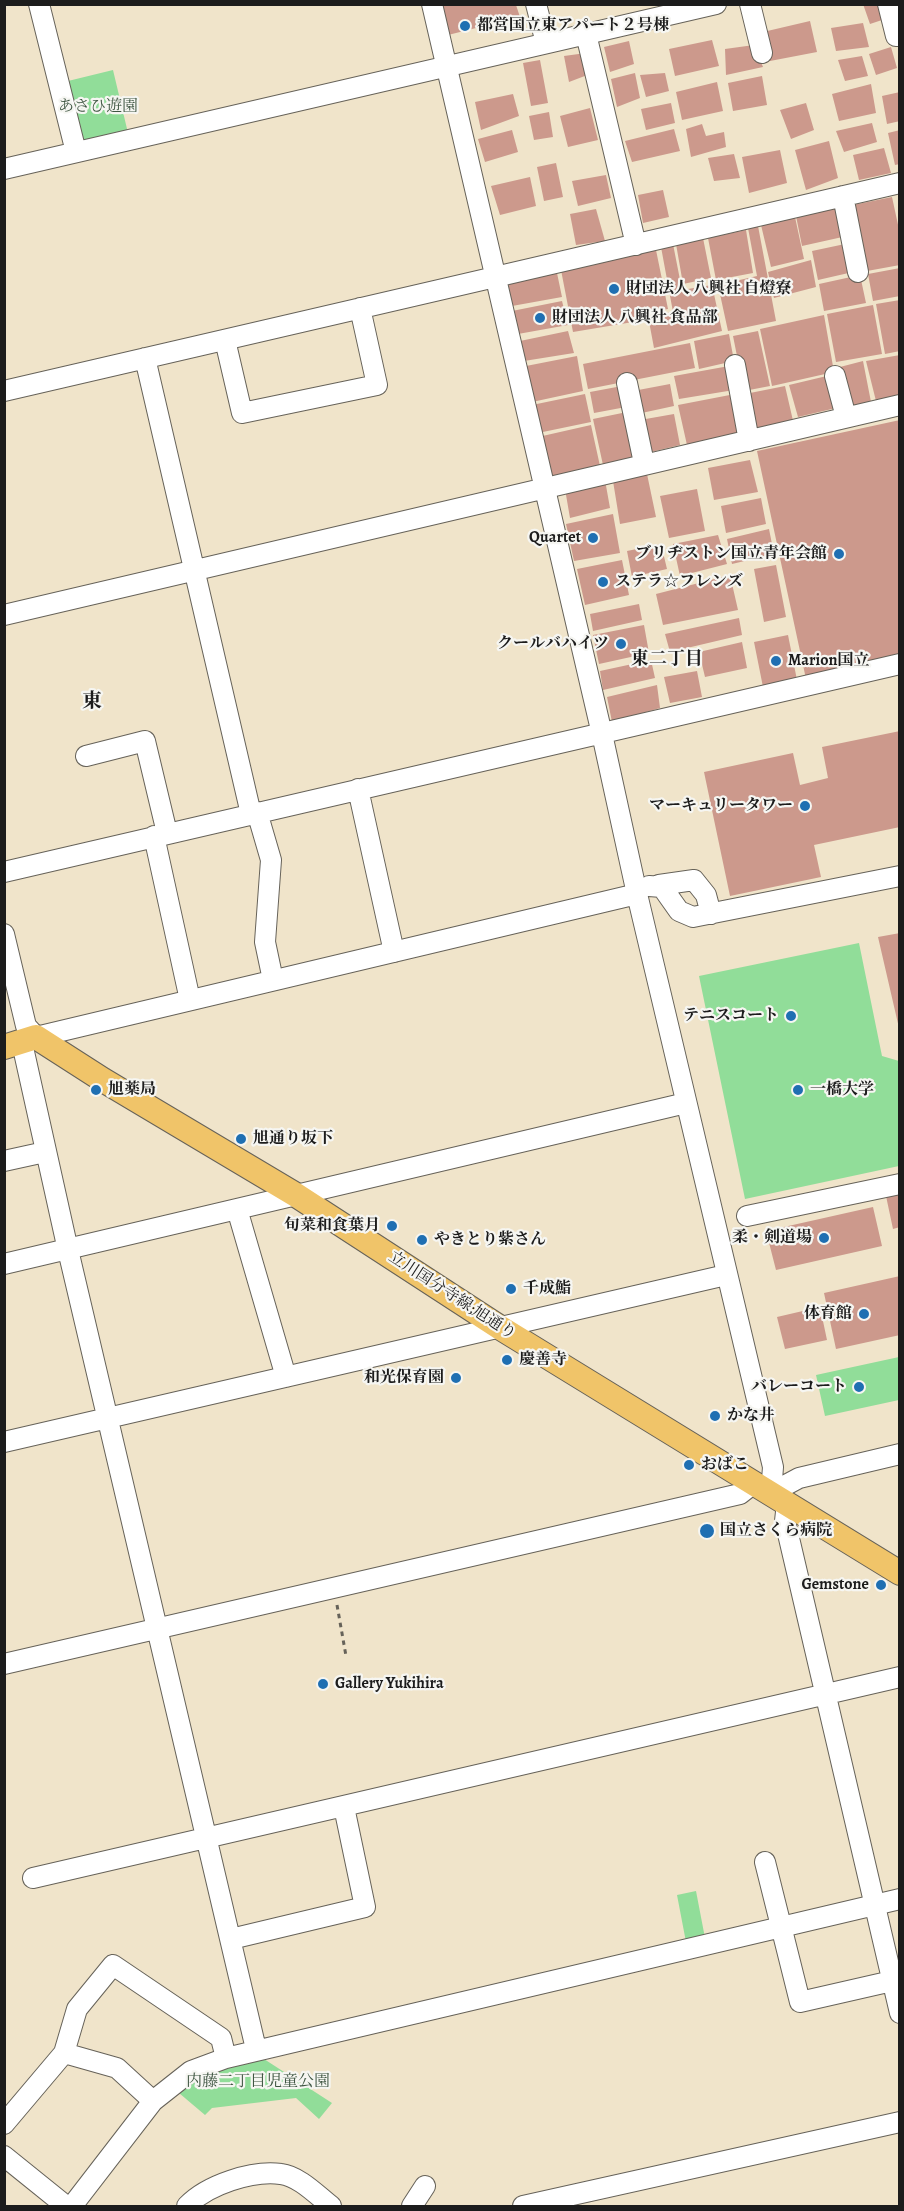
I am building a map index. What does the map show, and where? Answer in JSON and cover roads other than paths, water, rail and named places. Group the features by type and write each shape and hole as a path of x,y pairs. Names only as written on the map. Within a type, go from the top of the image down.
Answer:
{"main road":[{"name":"立川国分寺線;旭通り","path":"21,1042 103,1080 296,1195 499,1327 900,1573"}],"street":[{"path":"39,4 76,153"},
{"path":"432,4 602,734 648,888 686,1103 773,1467 770,1493 785,1521 900,2013"},
{"path":"536,4 546,43"},
{"path":"4,169 716,4"},
{"path":"750,4 762,53"},
{"path":"888,4 896,36 900,36"},
{"path":"586,34 636,245"},
{"path":"4,391 900,183"},
{"path":"843,196 858,272"},
{"path":"225,340 242,413 377,385 360,309"},
{"path":"145,358 194,571 254,813 271,860 265,942 273,980"},
{"path":"735,365 748,441"},
{"path":"835,376 846,417"},
{"path":"627,383 644,463"},
{"path":"4,615 644,463 900,405"},
{"path":"4,872 900,664"},
{"path":"86,756 145,741 190,1000"},
{"path":"358,789 394,952"},
{"path":"648,888 666,890 679,911 693,917 900,876"},
{"path":"21,1042 648,888 694,880 706,895 711,914"},
{"path":"4,934 26,1026 21,1042 45,1152 256,2049"},
{"path":"4,1264 686,1103"},
{"path":"4,1161 45,1152"},
{"path":"747,1216 900,1184"},
{"path":"237,1209 286,1377"},
{"path":"4,1442 726,1275"},
{"path":"4,1664 740,1494 770,1493 799,1478 900,1454"},
{"path":"33,1878 900,1677"},
{"path":"231,1939 365,1907 344,1807"},
{"path":"765,1862 800,2002 892,1981"},
{"path":"72,2206 153,2101 191,2071 226,2058 256,2049 900,1899"},
{"path":"4,2124 64,2053 77,2009 113,1965 221,2038 226,2058"},
{"path":"64,2053 117,2068 153,2101"},
{"path":"523,2206 900,2122"},
{"path":"4,2156 66,2206"},
{"path":"187,2206 194,2199 234,2178 282,2174 318,2203"},
{"path":"412,2206 424,2187"}],"place":[{"name":"都営国立東アパート２号棟","path":"465,26"},
{"name":"財団法人 八興社 自燈寮","path":"614,289"},
{"name":"財団法人 八興社 食品部","path":"540,318"},
{"name":"Quartet","path":"593,538"},
{"name":"ブリヂストン国立青年会館","path":"839,554"},
{"name":"ステラ☆フレンズ","path":"603,582"},
{"name":"クールバハイツ","path":"621,644"},
{"name":"Marion国立","path":"776,661"},
{"name":"マーキュリータワー","path":"805,806"},
{"name":"テニスコート","path":"791,1016"},
{"name":"旭薬局","path":"96,1090"},
{"name":"一橋大学","path":"798,1090"},
{"name":"旭通り坂下","path":"241,1139"},
{"name":"旬菜和食葉月","path":"392,1226"},
{"name":"柔・剣道場","path":"824,1238"},
{"name":"やきとり紫さん","path":"422,1240"},
{"name":"千成鮨","path":"511,1289"},
{"name":"体育館","path":"864,1314"},
{"name":"慶善寺","path":"507,1360"},
{"name":"和光保育園","path":"456,1378"},
{"name":"バレーコート","path":"859,1387"},
{"name":"かな井","path":"715,1416"},
{"name":"おばこ","path":"689,1465"},
{"name":"国立さくら病院","path":"707,1531"},
{"name":"Gemstone","path":"881,1585"},
{"name":"Gallery Yukihira","path":"323,1684"}],"district":[{"name":"東二丁目","path":"667,660"},
{"name":"東","path":"92,702"}],"park label":[{"name":"あさひ遊園","path":"98,107"},
{"name":"内藤二丁目児童公園","path":"258,2082"}]}
